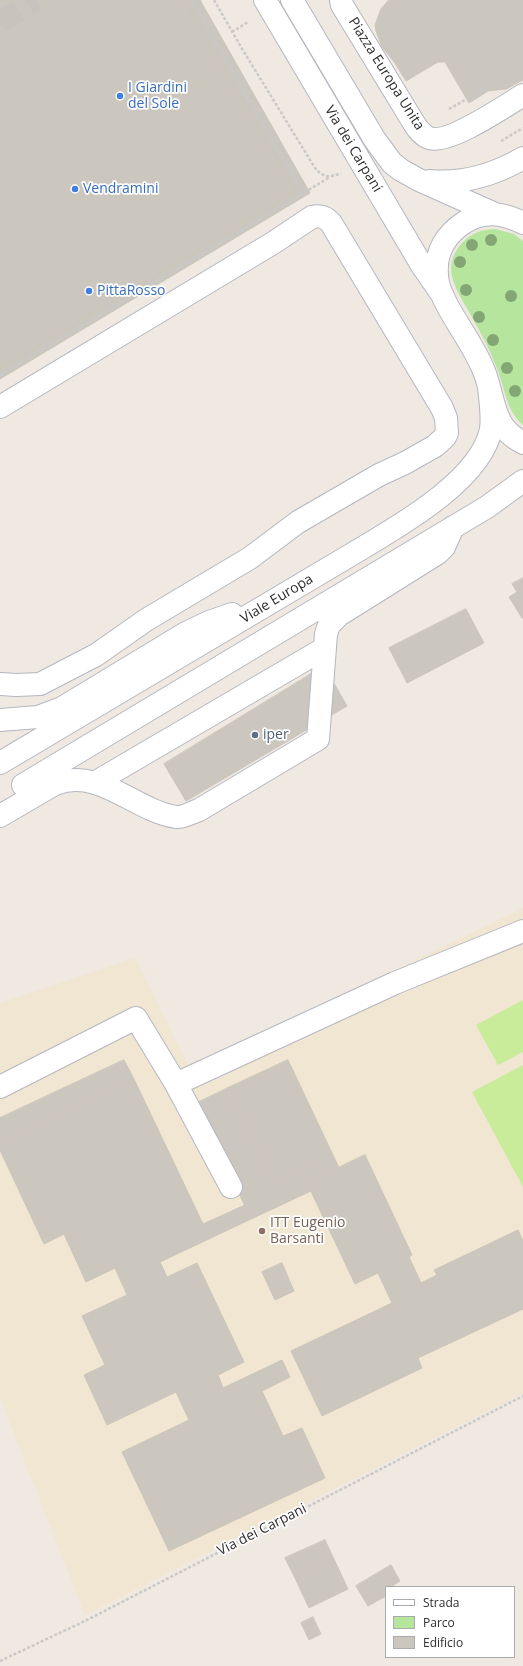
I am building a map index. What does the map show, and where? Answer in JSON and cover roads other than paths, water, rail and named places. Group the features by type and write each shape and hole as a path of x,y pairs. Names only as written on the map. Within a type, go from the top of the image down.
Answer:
{"street":[{"name":"Via dei Carpani","path":"265,0 421,264 443,296"},
{"name":"Via dei Carpani","path":"292,0 382,150 392,163 419,180 495,214"},
{"name":"Piazza Europa Unita","path":"341,0 342,5 412,120 419,130 427,137 438,139 454,134 523,95"},
{"path":"464,223 493,181 515,163"},
{"path":"419,180 438,182 468,180 491,174 515,163"},
{"path":"523,223 509,216 495,214 479,215 464,223 448,236 444,243 439,255 437,275 438,284 443,296 483,369 496,412 502,424 511,435 523,443"},
{"path":"0,407 273,243 312,217 320,216 331,223 409,351 445,414 448,429 445,437 435,446 405,463 379,475 298,522 250,558 146,620 96,655 40,684 0,684"},
{"name":"Viale Europa","path":"0,763 390,531 441,495 471,468 486,446 491,428 489,386"},
{"name":"Viale Europa","path":"8,795 487,507 523,481"},
{"path":"487,507 523,488"},
{"path":"0,816 59,782 76,779 96,782 154,810 177,817 199,810 318,739 326,634 333,620 438,554 444,547 453,527"},
{"path":"0,720 38,717 62,708 186,633 209,622 268,604"},
{"path":"96,782 325,648"},
{"path":"0,809 8,795"},
{"path":"176,1084 395,983 523,931"},
{"path":"0,1087 136,1018 176,1084 231,1187"}],"tunnel":[{"path":"0,22 36,0"}],"place":[{"name":"I Giardini del Sole","path":"120,96"},
{"name":"Vendramini","path":"75,189"},
{"name":"PittaRosso","path":"89,291"},
{"name":"iper","path":"255,735"},
{"name":"ITT Eugenio Barsanti","path":"262,1231"}]}
